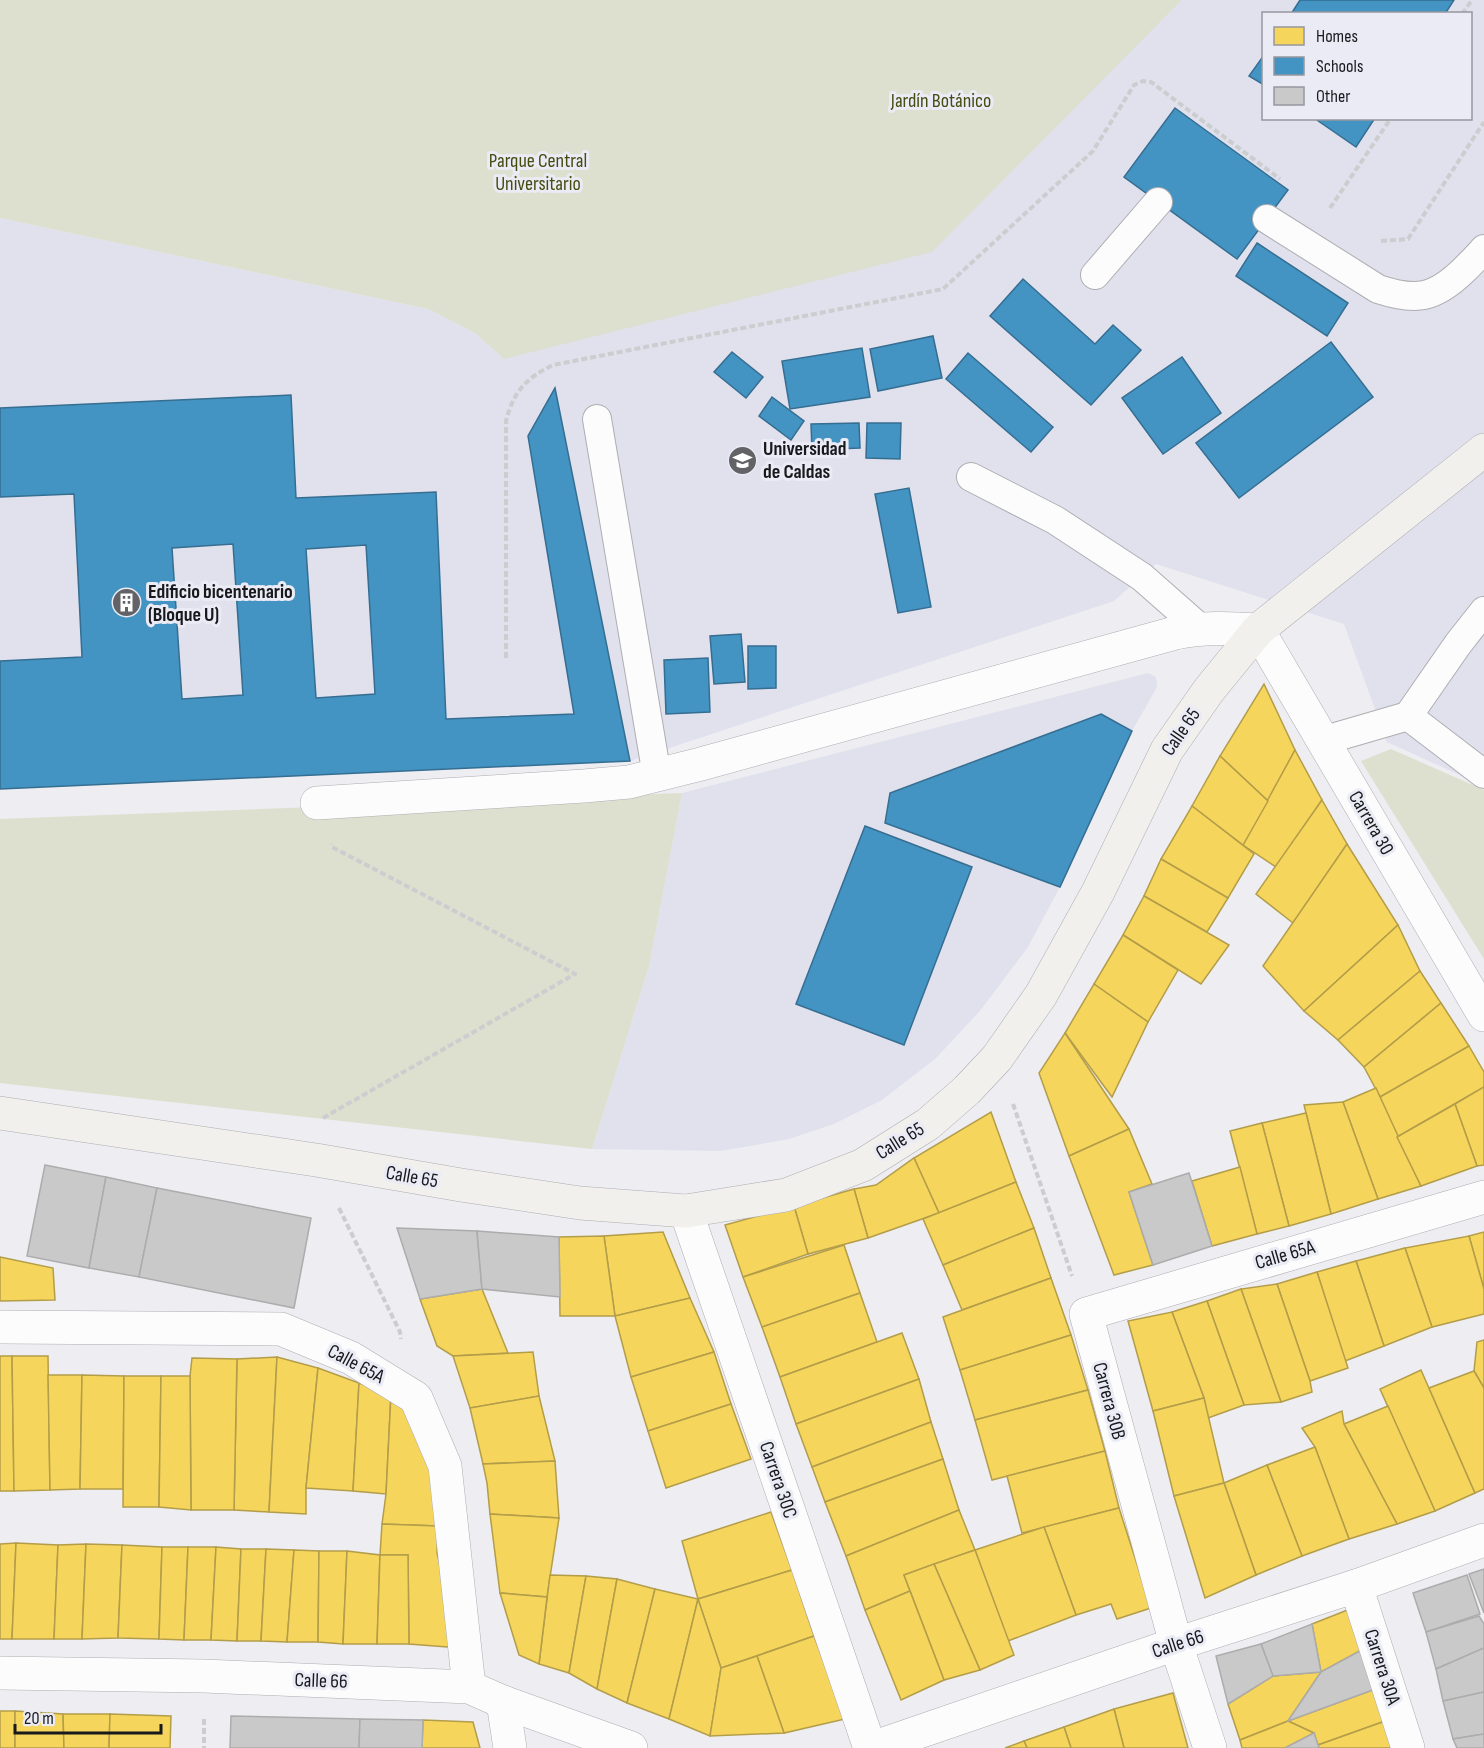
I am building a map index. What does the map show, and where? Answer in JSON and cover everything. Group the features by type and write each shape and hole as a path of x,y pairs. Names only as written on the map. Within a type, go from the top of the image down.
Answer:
{"main road":[{"name":"Calle 65","path":"0,1113 316,1160 579,1203 686,1211 786,1195 863,1165 928,1124 968,1090 997,1058 1041,995 1098,892 1167,750 1209,690 1258,630 1484,450"}],"street":[{"path":"317,803 628,782 657,776 1175,633 1200,628 1224,627 1258,630"},
{"name":"Carrera 30","path":"1258,630 1484,1015"},
{"name":"Calle 65A","path":"1086,1314 1484,1197"},
{"name":"Carrera 30C","path":"686,1211 871,1748"},
{"name":"Carrera 30B","path":"1086,1314 1176,1644 1210,1748"},
{"name":"Calle 65A","path":"0,1327 281,1329 351,1358 416,1398"},
{"path":"416,1398 445,1466 469,1687"},
{"name":"Calle 66","path":"871,1748 1176,1644 1356,1586 1484,1540"},
{"name":"Carrera 30A","path":"1356,1586 1408,1748"},
{"name":"Calle 66","path":"0,1673 204,1676 469,1687 503,1702 631,1748"},
{"path":"503,1702 510,1748"}],"lane":[{"path":"1095,275 1158,202"},
{"path":"1267,219 1378,289 1397,296 1434,293 1449,284 1483,250"},
{"path":"597,419 657,776"},
{"path":"971,477 1055,520 1142,577 1200,628"},
{"path":"1322,741 1408,716 1484,611"},
{"path":"1408,716 1484,774"}],"path":[{"path":"506,658 506,421 510,403 519,388 534,374 553,365 943,289 1093,150 1134,85 1143,81 1151,82 1286,182"},
{"path":"1330,208 1390,120"},
{"path":"1373,236 1382,242 1408,239 1484,123"},
{"path":"1321,203 1338,214"},
{"path":"317,803 332,847 576,974 319,1120 316,1160 400,1332 416,1398"},
{"path":"997,1058 1086,1314"}],"shaded area":[{"name":"Universidad de Caldas","path":"733,0 1484,0 1484,786 1387,742 1344,624 1156,564 1114,601 630,761 0,789 0,218 428,309 475,333 504,359"},
{"path":"1148,673 1156,677 1157,687 1132,731 1060,887 1028,947 980,1011 935,1059 882,1100 834,1124 789,1139 721,1151 592,1149 649,966 682,793"}],"green space":[{"name":"Parque Central Universitario","path":"0,0 1182,0 932,252 504,359 475,333 428,309 0,218"},
{"path":"1391,749 1484,790 1484,959 1361,761"},
{"path":"682,793 649,966 592,1149 0,1083 0,819"}],"building: Homes":[{"path":"1264,684 1295,750 1268,801 1220,756"},
{"path":"1295,750 1322,800 1276,867 1243,845"},
{"path":"1220,756 1268,801 1243,845 1192,806"},
{"path":"1322,800 1347,844 1293,923 1256,894"},
{"path":"1192,806 1254,854 1228,898 1161,859"},
{"path":"1347,844 1398,925 1304,1011 1263,966"},
{"path":"1161,859 1228,898 1207,932 1144,896"},
{"path":"1144,896 1229,945 1201,984 1123,935"},
{"path":"1398,925 1420,971 1338,1040 1304,1011"},
{"path":"1123,935 1178,970 1148,1022 1094,984"},
{"path":"1420,971 1441,1003 1364,1067 1338,1040"},
{"path":"1094,984 1148,1022 1112,1097 1065,1033"},
{"path":"1441,1003 1469,1046 1380,1097 1364,1067"},
{"path":"1065,1033 1129,1129 1069,1156 1039,1073"},
{"path":"1469,1046 1484,1072 1484,1087 1397,1137 1380,1097"},
{"path":"1484,1087 1484,1165 1477,1166 1455,1104"},
{"path":"1376,1088 1421,1186 1378,1199 1343,1102"},
{"path":"1343,1102 1378,1199 1331,1214 1304,1105"},
{"path":"1455,1104 1477,1166 1421,1186 1397,1137"},
{"path":"991,1112 1016,1182 939,1213 914,1158"},
{"path":"1306,1113 1331,1214 1289,1226 1262,1123"},
{"path":"1262,1123 1289,1226 1257,1234 1230,1131"},
{"path":"1129,1129 1152,1184 1129,1192 1153,1265 1114,1275 1069,1156"},
{"path":"914,1158 939,1213 868,1238 854,1189 876,1185"},
{"path":"1240,1167 1257,1234 1212,1246 1192,1181"},
{"path":"1016,1182 1034,1228 943,1265 923,1219"},
{"path":"854,1189 868,1238 808,1254 794,1206"},
{"path":"794,1206 808,1254 743,1277 725,1225"},
{"path":"1034,1228 1051,1278 962,1310 943,1265"},
{"path":"663,1232 690,1298 615,1316 604,1236"},
{"path":"1484,1232 1484,1289 1469,1236"},
{"path":"604,1236 615,1316 560,1316 559,1237"},
{"path":"1469,1236 1484,1289 1484,1314 1432,1327 1405,1248"},
{"path":"844,1245 860,1293 762,1327 743,1277"},
{"path":"1405,1248 1432,1327 1384,1346 1356,1261"},
{"path":"0,1257 53,1268 55,1300 0,1301"},
{"path":"1356,1261 1384,1346 1345,1361 1317,1272"},
{"path":"1317,1272 1348,1368 1310,1381 1277,1284"},
{"path":"1051,1278 1071,1335 960,1370 943,1317"},
{"path":"1277,1284 1312,1392 1281,1402 1241,1289"},
{"path":"482,1289 508,1353 453,1356 437,1346 420,1299"},
{"path":"1241,1289 1281,1402 1244,1405 1207,1301"},
{"path":"860,1293 877,1342 780,1377 762,1327"},
{"path":"690,1298 714,1352 631,1377 615,1316"},
{"path":"1207,1301 1244,1405 1208,1418 1204,1398 1172,1312"},
{"path":"1172,1312 1204,1398 1153,1411 1128,1321"},
{"path":"902,1333 919,1379 796,1424 780,1377"},
{"path":"1071,1335 1088,1390 975,1420 960,1370"},
{"path":"1484,1340 1484,1388 1474,1371 1477,1342"},
{"path":"533,1352 539,1396 470,1408 453,1356"},
{"path":"714,1352 731,1404 648,1431 631,1377"},
{"path":"0,1356 12,1356 14,1491 0,1491"},
{"path":"12,1356 48,1356 50,1490 14,1491"},
{"path":"277,1357 269,1512 234,1510 237,1359"},
{"path":"277,1357 318,1368 306,1488 306,1514 269,1512"},
{"path":"192,1358 237,1359 234,1510 191,1510 190,1376"},
{"path":"318,1368 359,1383 353,1491 306,1488"},
{"path":"1421,1370 1475,1493 1435,1511 1380,1389"},
{"path":"1474,1371 1484,1388 1484,1489 1475,1493 1429,1388"},
{"path":"48,1375 82,1375 80,1489 50,1490"},
{"path":"82,1375 124,1376 123,1489 80,1489"},
{"path":"124,1376 161,1376 159,1507 123,1507"},
{"path":"161,1376 190,1376 191,1510 159,1507"},
{"path":"919,1379 931,1422 812,1467 796,1424"},
{"path":"359,1383 391,1394 386,1494 353,1491"},
{"path":"1088,1390 1105,1451 992,1480 975,1420"},
{"path":"391,1394 411,1401 437,1483 438,1526 382,1524 386,1494"},
{"path":"539,1396 555,1461 483,1464 470,1408"},
{"path":"1204,1398 1224,1483 1174,1496 1153,1411"},
{"path":"731,1404 751,1459 666,1488 648,1431"},
{"path":"1388,1406 1435,1511 1397,1524 1344,1424"},
{"path":"1342,1411 1344,1424 1397,1524 1349,1539 1315,1447 1302,1428"},
{"path":"931,1422 943,1459 825,1502 812,1467"},
{"path":"1315,1447 1349,1539 1302,1556 1267,1465"},
{"path":"1105,1451 1119,1508 1022,1533 1007,1476"},
{"path":"943,1459 959,1510 846,1556 825,1502"},
{"path":"555,1461 559,1518 490,1514 483,1464"},
{"path":"1267,1465 1302,1556 1256,1575 1224,1483"},
{"path":"1224,1483 1256,1575 1205,1598 1174,1496"},
{"path":"1119,1508 1151,1608 1117,1619 1111,1604 1076,1615 1044,1527"},
{"path":"959,1510 975,1550 904,1575 910,1591 865,1610 846,1556"},
{"path":"771,1512 792,1570 698,1599 682,1541"},
{"path":"490,1514 559,1518 547,1597 500,1593"},
{"path":"382,1524 438,1526 437,1553 460,1648 409,1644 408,1555 380,1555"},
{"path":"1044,1527 1076,1615 1008,1641 975,1550"},
{"path":"16,1543 12,1639 0,1639 0,1544"},
{"path":"16,1543 58,1545 54,1639 12,1639"},
{"path":"86,1544 82,1639 54,1639 58,1545"},
{"path":"86,1544 122,1545 118,1638 82,1639"},
{"path":"122,1545 162,1547 159,1639 118,1638"},
{"path":"162,1547 188,1547 184,1640 159,1639"},
{"path":"188,1547 216,1547 211,1640 184,1640"},
{"path":"216,1547 241,1549 237,1641 211,1640"},
{"path":"241,1549 266,1549 261,1641 237,1641"},
{"path":"266,1549 294,1550 287,1642 261,1641"},
{"path":"294,1550 319,1551 318,1642 287,1642"},
{"path":"975,1550 1014,1655 980,1670 934,1564"},
{"path":"319,1551 347,1551 343,1644 318,1642"},
{"path":"347,1551 380,1555 377,1644 343,1644"},
{"path":"380,1555 408,1555 409,1644 377,1644"},
{"path":"934,1564 980,1670 944,1680 904,1575"},
{"path":"792,1570 814,1636 721,1668 698,1599"},
{"path":"550,1575 586,1576 569,1673 539,1664"},
{"path":"586,1576 617,1579 597,1689 569,1673"},
{"path":"617,1579 655,1589 627,1703 597,1689"},
{"path":"655,1589 698,1599 669,1719 627,1703"},
{"path":"910,1591 944,1680 901,1700 865,1610"},
{"path":"500,1593 547,1597 539,1664 519,1655"},
{"path":"698,1599 721,1668 710,1736 669,1719"},
{"path":"1355,1607 1367,1647 1321,1672 1312,1624"},
{"path":"814,1636 845,1719 784,1733 757,1656"},
{"path":"757,1656 784,1733 710,1736 721,1668"},
{"path":"1321,1672 1288,1721 1240,1740 1228,1704 1273,1676"},
{"path":"1378,1688 1388,1720 1318,1745 1314,1733 1288,1721"},
{"path":"1173,1693 1188,1748 1124,1748 1114,1709"},
{"path":"1114,1709 1124,1748 1071,1748 1064,1727"},
{"path":"0,1711 15,1711 15,1748 0,1748"},
{"path":"15,1711 63,1714 64,1748 15,1748"},
{"path":"63,1714 110,1714 109,1748 64,1748"},
{"path":"110,1714 171,1716 170,1748 109,1748"},
{"path":"423,1720 473,1722 480,1748 422,1748"},
{"path":"1388,1720 1394,1748 1319,1748 1318,1745"},
{"path":"1288,1721 1314,1733 1285,1748 1242,1748 1240,1740"},
{"path":"1064,1727 1071,1748 1027,1748 1024,1741"},
{"path":"1024,1741 1027,1748 1005,1748"}],"building: Schools":[{"path":"1300,0 1454,0 1446,12 1292,12"},
{"path":"1262,58 1262,84 1249,76"},
{"path":"1175,108 1288,190 1237,259 1124,177"},
{"path":"1317,120 1374,120 1356,147"},
{"path":"1257,243 1348,303 1327,336 1236,276"},
{"path":"1023,279 1095,344 1113,325 1141,350 1091,405 990,316"},
{"path":"933,336 942,378 878,391 870,349"},
{"path":"1331,342 1373,397 1239,498 1196,443"},
{"path":"862,348 870,397 790,409 782,361"},
{"path":"732,352 763,377 746,398 714,372"},
{"path":"968,353 1053,427 1031,452 946,379"},
{"path":"1182,357 1221,413 1163,454 1122,398"},
{"name":"Edificio bicentenario (Bloque U)","path":"555,388 630,761 0,789 0,661 82,657 74,494 0,497 0,408 291,395 296,498 436,492 446,719 574,714 528,436","holes":["233,544 243,695 182,699 172,548","366,545 375,694 316,698 306,549"]},
{"path":"772,397 804,421 791,440 759,416"},
{"path":"859,423 860,448 812,450 811,424"},
{"path":"867,423 901,423 900,459 866,458"},
{"path":"909,488 931,607 898,613 875,494"},
{"path":"741,634 745,682 714,684 710,636"},
{"path":"748,646 776,646 776,688 748,689"},
{"path":"708,658 710,712 666,714 664,660"},
{"path":"1101,714 1132,731 1060,887 885,823 890,793"},
{"path":"865,826 972,867 904,1045 796,1004"}],"building: Other":[{"path":"45,1165 106,1177 89,1268 27,1256"},
{"path":"1189,1173 1212,1246 1153,1265 1129,1192"},
{"path":"106,1177 157,1188 139,1277 89,1268"},
{"path":"157,1188 311,1218 294,1308 139,1277"},
{"path":"397,1228 477,1231 482,1289 420,1299"},
{"path":"477,1231 559,1237 560,1297 482,1289"},
{"path":"1484,1569 1484,1613 1469,1574"},
{"path":"1467,1575 1480,1614 1426,1632 1413,1593"},
{"path":"1479,1616 1484,1624 1484,1648 1436,1669 1426,1632"},
{"path":"1312,1624 1321,1672 1273,1676 1261,1644"},
{"path":"1261,1644 1273,1676 1228,1704 1216,1656"},
{"path":"1367,1647 1378,1688 1288,1721 1321,1672"},
{"path":"1484,1648 1484,1692 1443,1701 1436,1669"},
{"path":"1484,1692 1484,1734 1453,1739 1443,1701"},
{"path":"231,1716 360,1719 359,1748 230,1748"},
{"path":"360,1719 423,1720 422,1748 359,1748"},
{"path":"1314,1733 1319,1748 1285,1748"},
{"path":"1484,1734 1484,1748 1457,1748 1453,1739"}],"place":[{"name":"Universidad de Caldas","path":"742,461"},
{"name":"Edificio bicentenario (Bloque U)","path":"127,603"}],"park label":[{"name":"Jardín Botánico","path":"941,101"}]}
